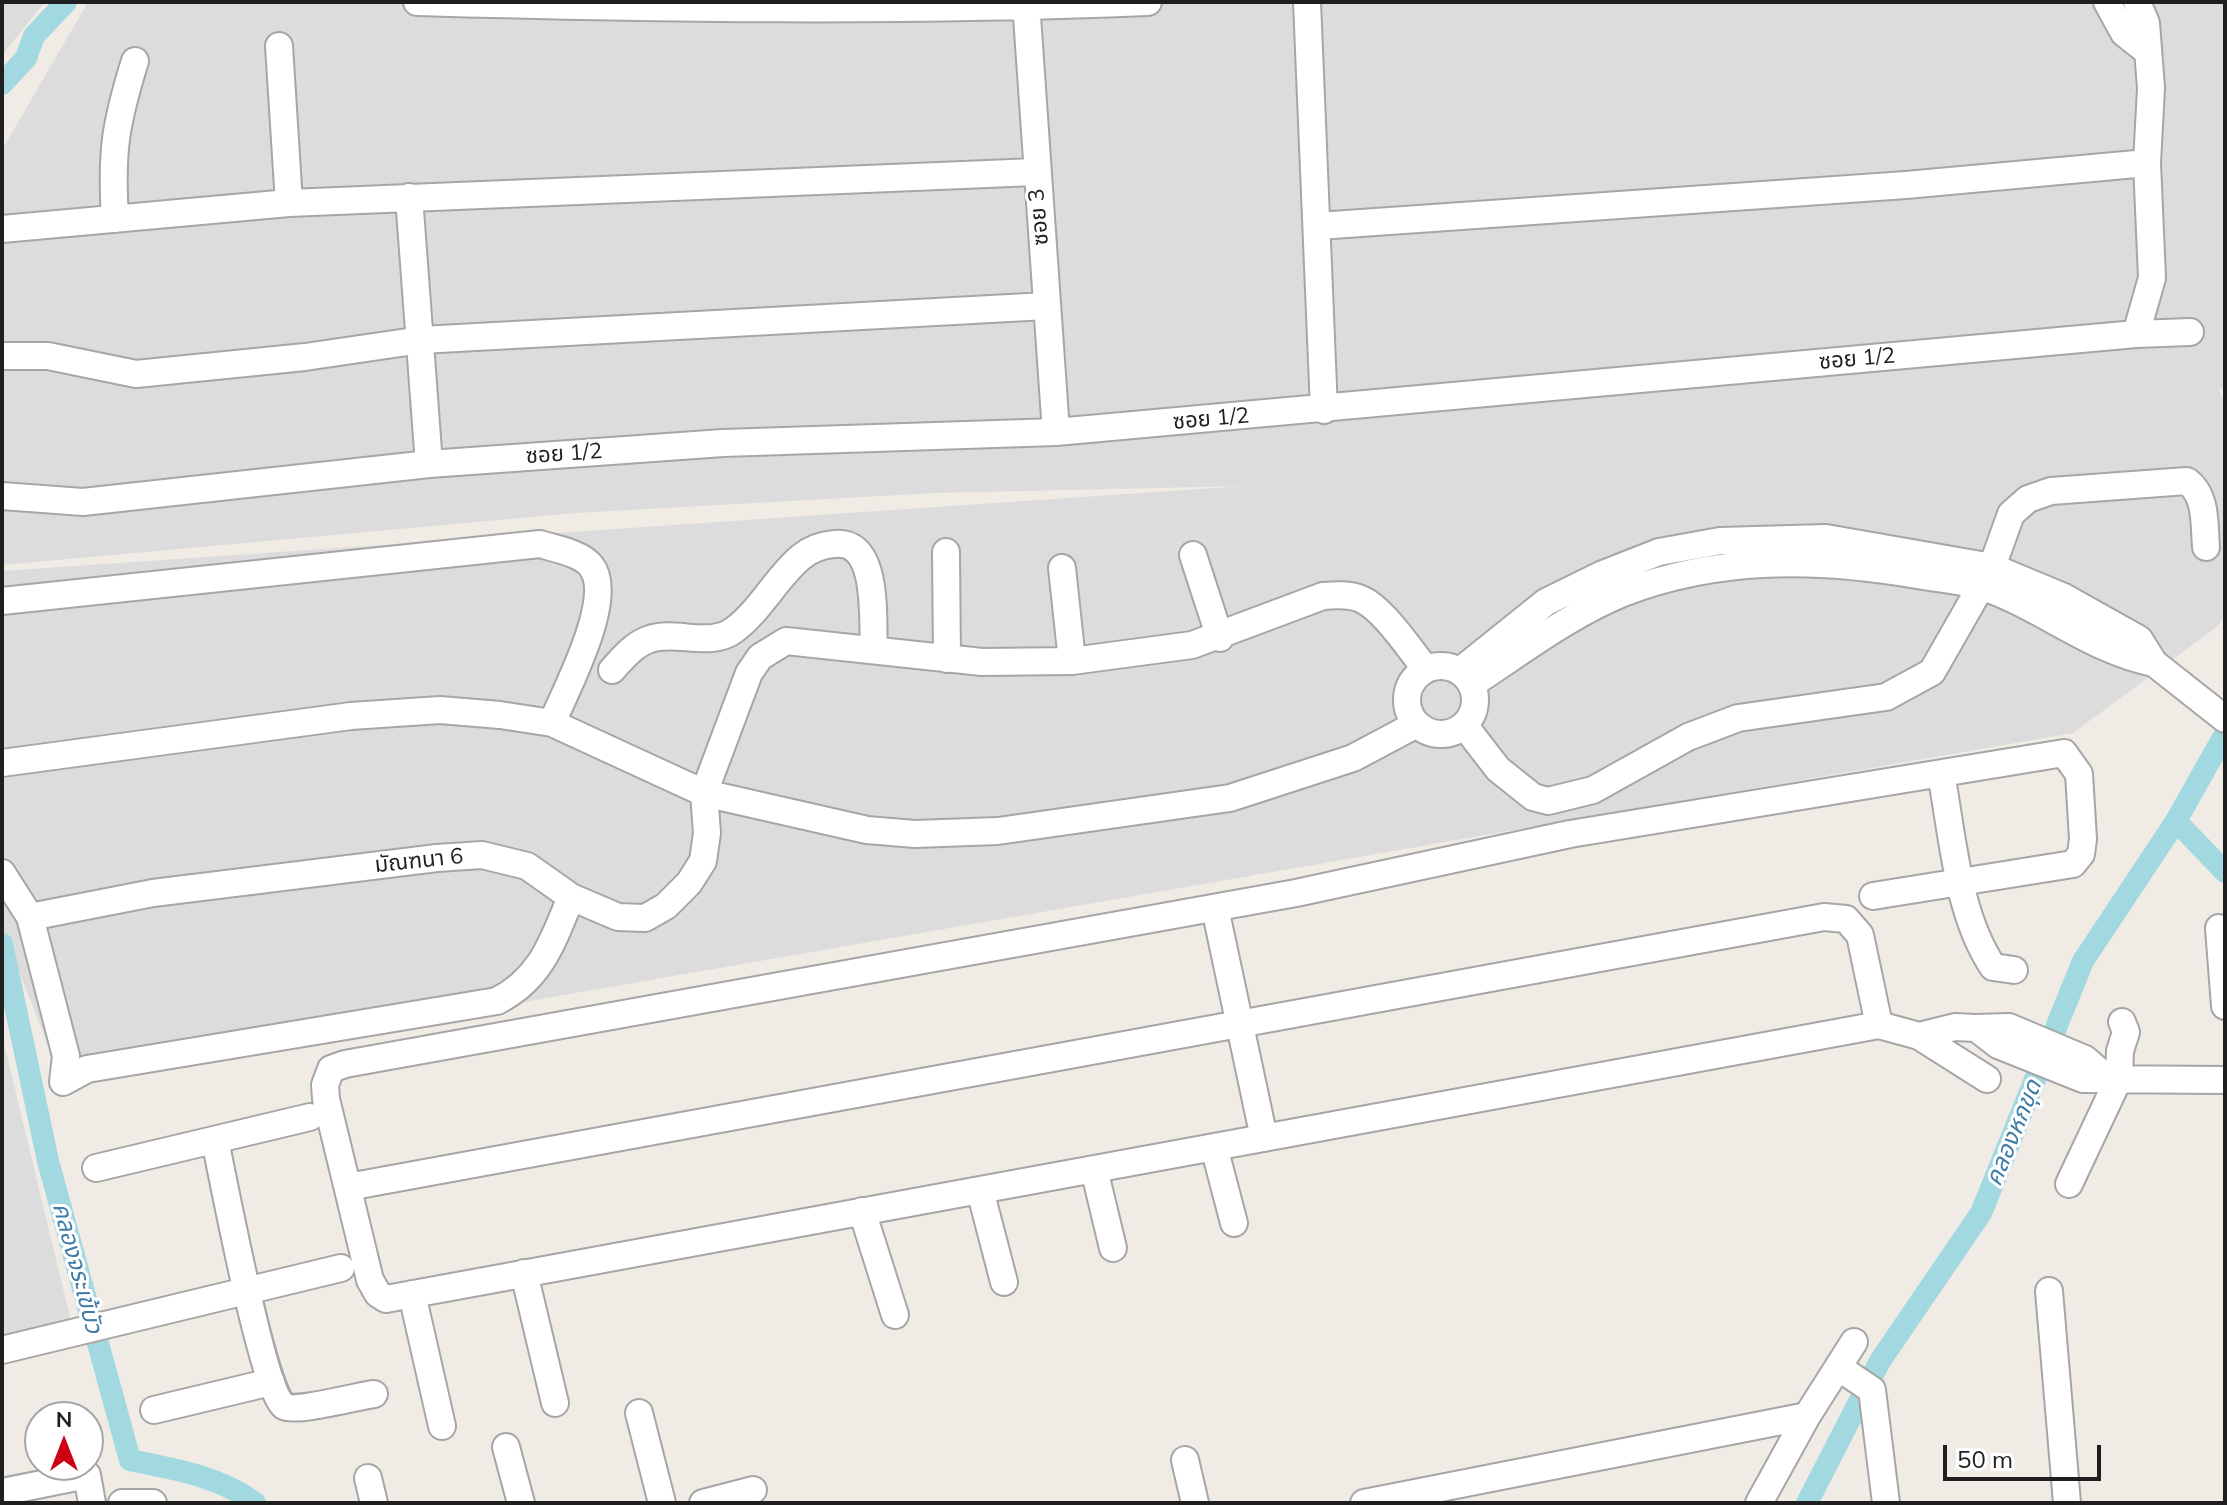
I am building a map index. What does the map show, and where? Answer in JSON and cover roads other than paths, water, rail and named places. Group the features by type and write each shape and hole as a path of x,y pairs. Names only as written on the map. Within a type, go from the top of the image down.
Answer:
{"street":[{"path":"417,2 656,8 1148,2"},
{"path":"1307,2 1324,410"},
{"path":"2107,2 2124,33 2148,52"},
{"path":"2136,334 2152,278 2147,163 2151,88 2146,23 2137,2"},
{"name":"ซอย 3","path":"1026,4 1035,172 1056,432"},
{"path":"279,46 289,203"},
{"path":"115,219 111,160 117,120 135,61"},
{"path":"1318,226 1890,186 2147,163"},
{"path":"2,229 289,203 1035,172"},
{"path":"409,197 429,464"},
{"path":"2,356 48,356 136,374 305,357 421,340 1046,306"},
{"name":"ซอย 1/2","path":"2,496 83,502 429,464 723,443 1056,432 2136,334 2190,332"},
{"path":"1464,725 1498,769 1533,797 1548,801 1566,799 1593,790 1688,737 1738,718 1886,697 1932,672 1986,576 2011,514 2028,499 2065,490 2187,481 2197,489 2202,501 2206,547"},
{"path":"1466,678 1546,602 1645,558 1720,541 1809,550 1986,576 2064,597 2139,639 2154,663 2197,700 2225,719"},
{"path":"612,670 635,646 651,638 697,639 733,631 800,558 820,545 842,543 858,550 869,570 874,650"},
{"path":"2,601 540,544 590,564 599,580 592,624 552,723"},
{"path":"1466,678 1621,594 1654,583 1809,550"},
{"path":"946,552 947,659"},
{"path":"1193,555 1220,638"},
{"path":"1645,558 1654,583"},
{"path":"1062,568 1072,661"},
{"path":"704,793 749,673 771,647 786,641 982,662 1072,661 1192,645 1220,638 1323,596 1360,598 1374,608 1426,669"},
{"path":"1443,666 1466,678 1475,698 1473,713 1464,725 1440,734 1417,724 1408,711 1407,694 1413,680 1426,669 1443,666"},
{"path":"2,763 351,716 440,710 552,723 704,793 867,830 915,834 998,831 1230,798 1353,758 1417,724"},
{"path":"1873,896 2073,864 2081,854 2083,839 2079,774 2064,753 1570,834 1215,908 345,1064 331,1069 325,1085 373,1287 386,1299 1879,1025 1919,1036 1987,1079"},
{"path":"1941,774 1960,880 1978,946 1993,967 2014,970"},
{"name":"มัณฑนา 6","path":"30,917 153,893 482,855 527,866 571,897 618,917 645,918 666,906 689,883 703,861 707,833 704,793"},
{"path":"2,873 30,917 66,1056 63,1082 87,1069 497,1001 521,989 550,949 571,897"},
{"path":"1215,908 1264,1138"},
{"path":"348,1187 1836,917 1854,924 1860,935 1879,1025"},
{"path":"2219,928 2225,1006"},
{"path":"2069,1184 2099,1074 2120,1051 2126,1032 2122,1022"},
{"path":"1919,1036 1955,1027 1976,1028 2099,1074 2225,1080"},
{"path":"96,1168 310,1117"},
{"path":"215,1140 248,1290 271,1382 280,1402 293,1409 374,1394"},
{"path":"1214,1147 1234,1223"},
{"path":"1094,1169 1113,1248"},
{"path":"980,1190 1004,1282"},
{"path":"862,1211 895,1315"},
{"path":"2,1350 341,1268"},
{"path":"524,1273 555,1403"},
{"path":"2049,1291 2067,1503"},
{"path":"412,1294 442,1426"},
{"path":"1854,1342 1853,1378 1886,1503"},
{"path":"1759,1503 1807,1416 1853,1378"},
{"path":"154,1410 271,1382"},
{"path":"639,1413 662,1503"},
{"path":"1364,1503 1807,1416"},
{"path":"506,1447 521,1503"},
{"path":"1185,1460 1195,1503"},
{"path":"2,1492 87,1475 92,1503"},
{"path":"703,1503 753,1490"},
{"path":"122,1503 153,1503"}],"waterway":[{"path":"2,84 26,58 34,36 66,2"},
{"path":"2176,821 2225,734"},
{"name":"คลองหกขุด","path":"1807,1503 1880,1361 1981,1213 2083,961 2176,821 2225,872"},
{"name":"คลองจระเข้บัว","path":"2,944 48,1161 130,1460 211,1480 255,1503"}]}
